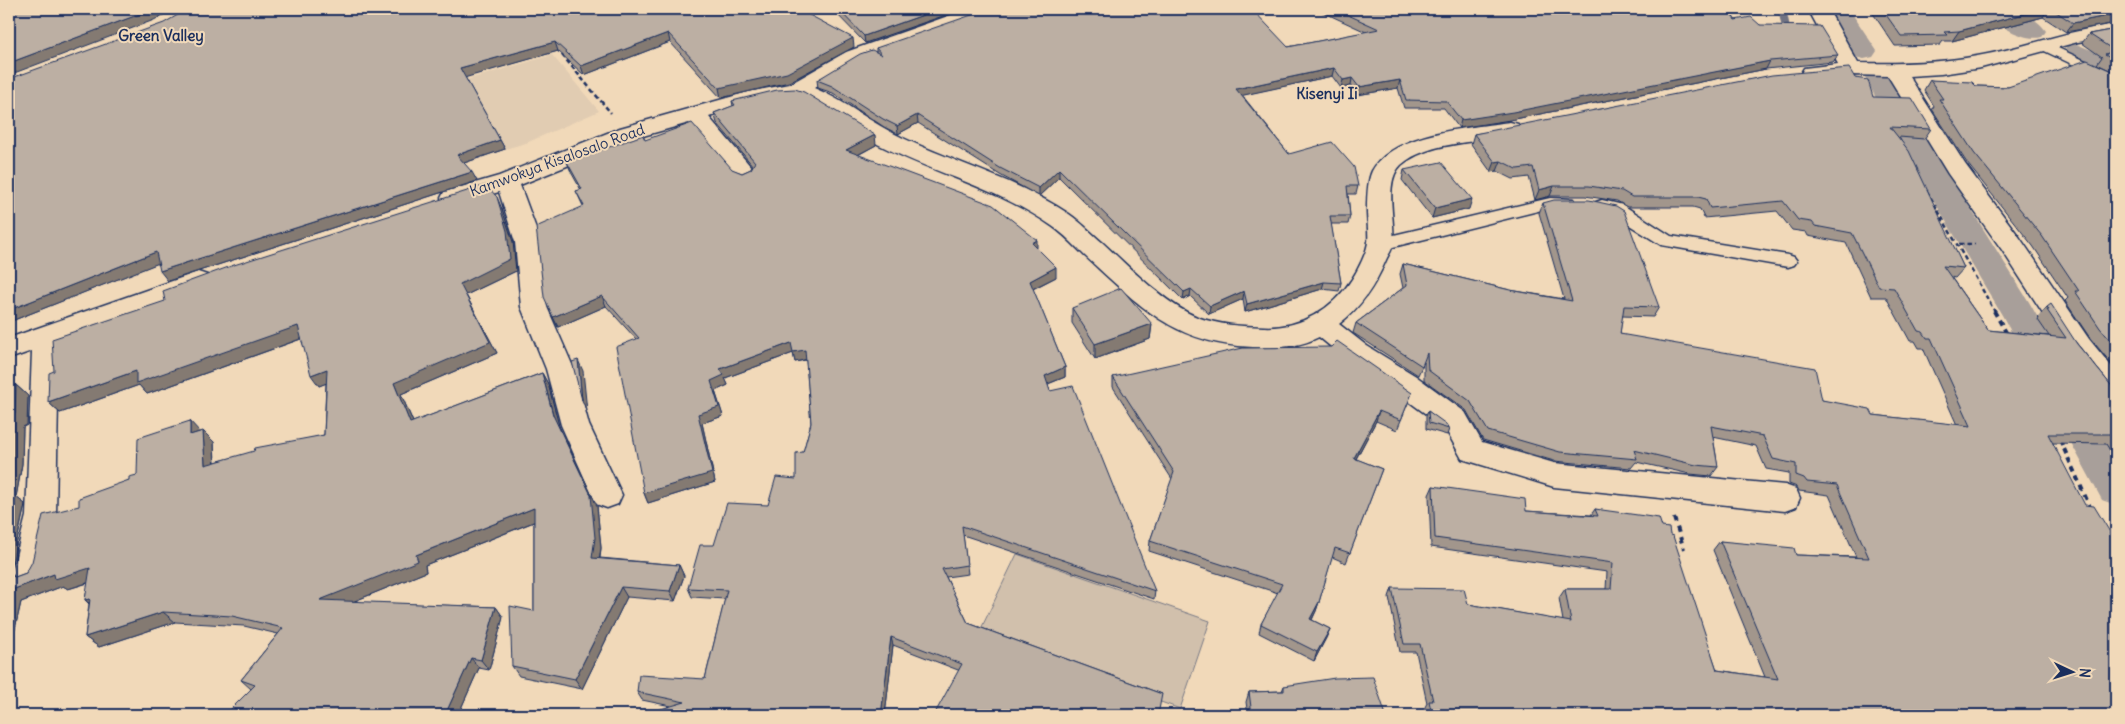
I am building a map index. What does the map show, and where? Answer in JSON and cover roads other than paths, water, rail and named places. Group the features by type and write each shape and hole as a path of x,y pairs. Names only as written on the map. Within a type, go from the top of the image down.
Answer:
{"street":[{"path":"797,89 853,56 987,9"},
{"path":"1818,9 1851,69"},
{"path":"1792,75 1851,69 1941,68 1973,63 2076,36 2116,30"},
{"path":"1895,70 1956,169 2011,244 2045,298 2079,346 2116,391"},
{"path":"797,89 824,100 875,134 938,164 987,180 1061,220 1150,300 1186,324 1230,336 1278,338 1302,334 1321,324 1342,307 1363,283 1381,244 1379,211 1382,174 1393,160 1414,148 1450,138 1530,125"},
{"name":"Kamwokya Kisalosalo Road","path":"431,205 507,181 628,132 756,97 797,89"},
{"path":"694,114 744,173"},
{"path":"507,181 528,242 534,307 560,369 576,424 607,495"},
{"path":"9,349 215,275"},
{"path":"1321,324 1357,353 1406,384 1455,420 1472,451 1554,475 1785,498"},
{"path":"28,572 41,516 46,336"}],"lane":[{"path":"2043,45 2116,81"},
{"path":"1381,244 1550,203 1585,202 1617,209 1667,241 1788,261"}],"waterway":[{"path":"1782,9 1788,37"},
{"path":"1836,9 1864,51"},
{"path":"1991,9 2033,31"},
{"path":"2076,52 2116,70"},
{"path":"1878,75 1915,144 2017,311 2116,489"}],"district":[{"name":"Green Valley","path":"161,35"},
{"name":"Kisenyi Ii","path":"1327,93"}]}
